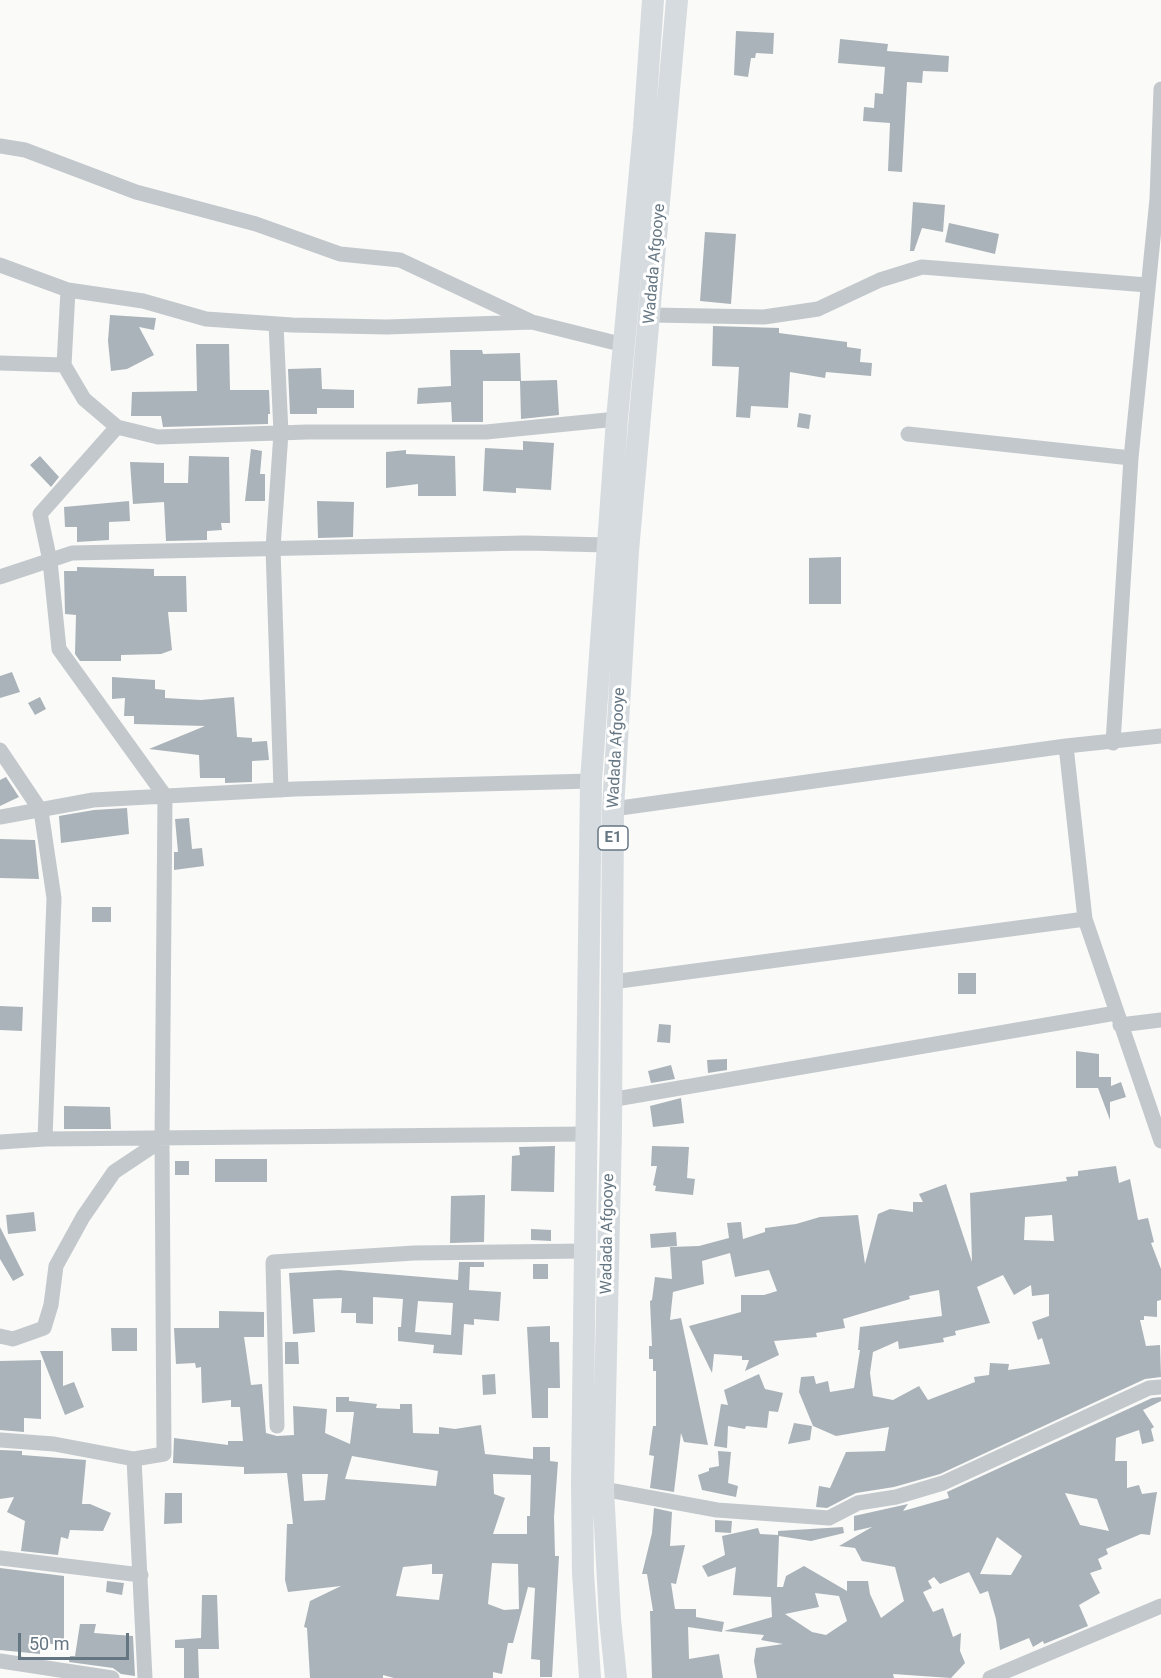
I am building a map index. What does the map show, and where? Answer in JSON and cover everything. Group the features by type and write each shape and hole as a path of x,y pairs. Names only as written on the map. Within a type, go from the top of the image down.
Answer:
{"highway":[{"name":"Wadada Afgooye","path":"590,1678 583,1573 582,1483 591,781 617,419 644,128 652,0"},
{"name":"Wadada Afgooye","path":"616,1678 610,1619 603,1489 613,809 628,551 651,315 677,0"}],"street":[{"path":"1113,743 1131,458 1146,285 1155,264 1161,89"},
{"path":"0,146 25,150 136,192 256,224 340,254 400,260 532,322 624,345"},
{"path":"0,265 68,290 143,301 206,319 276,324 387,327 532,322"},
{"path":"651,315 764,317 818,309 880,280 922,267 1146,285"},
{"path":"68,290 64,366 84,399 117,427 158,437 280,433 486,432 617,419"},
{"path":"276,324 280,433 273,548 281,790"},
{"path":"0,363 64,366"},
{"path":"0,1440 54,1444 134,1459 164,1454 162,1140 165,796 60,650 50,561 40,514 117,427"},
{"path":"908,434 1131,458"},
{"path":"0,577 72,553 525,543 609,545"},
{"path":"613,809 1066,746 1113,743 1161,736"},
{"path":"1066,746 1084,919 1160,1134"},
{"path":"0,750 41,810 54,898 45,1139"},
{"path":"0,817 93,800 281,790 591,781"},
{"path":"612,982 1084,919"},
{"path":"610,1100 1118,1019 1161,1020"},
{"path":"0,1142 45,1139 162,1140 586,1134"},
{"path":"0,1336 13,1339 44,1328 51,1305 56,1266 83,1216 114,1172 162,1140"},
{"path":"277,1426 273,1262 414,1253 585,1251"},
{"path":"603,1489 717,1510 829,1518 858,1503 896,1497 943,1483 1149,1388 1161,1387"},
{"path":"134,1459 145,1678"},
{"path":"0,1557 141,1575"},
{"path":"990,1678 1161,1606"},
{"path":"0,1661 112,1678"}],"building":[{"path":"736,31 774,33 773,54 756,53 755,58 751,58 748,77 734,75"},
{"path":"840,39 888,44 887,51 949,56 948,72 923,71 922,83 907,82 902,172 888,171 890,123 863,121 864,107 874,108 875,93 883,94 885,67 838,63"},
{"path":"913,202 945,205 943,232 922,228 914,251 910,251"},
{"path":"949,223 999,234 995,254 945,242"},
{"path":"705,232 736,234 731,304 700,301"},
{"path":"110,315 156,318 154,330 139,327 154,355 127,369 111,371 108,341"},
{"path":"713,326 779,328 779,333 847,342 847,347 861,349 860,362 872,363 871,376 826,372 825,378 790,372 788,408 751,406 750,418 736,417 739,367 712,366"},
{"path":"196,344 229,344 230,390 269,390 268,424 163,427 161,416 131,416 132,392 197,391"},
{"path":"450,350 482,350 483,354 520,353 521,381 483,381 483,422 452,422 451,402 417,404 418,388 451,386"},
{"path":"321,368 322,389 354,390 354,408 317,408 317,414 290,414 288,369"},
{"path":"557,380 559,415 521,419 520,381"},
{"path":"799,413 811,415 809,429 797,427"},
{"path":"523,441 554,443 551,490 516,488 516,493 483,491 485,448 523,450"},
{"path":"251,449 262,451 260,474 265,474 265,501 245,501"},
{"path":"406,450 406,454 455,456 456,496 418,496 418,484 386,488 386,452"},
{"path":"40,456 59,477 51,487 30,465"},
{"path":"189,456 229,457 230,523 221,523 222,530 207,531 207,540 166,541 164,502 133,504 130,462 164,463 164,483 188,483"},
{"path":"129,501 130,521 109,522 109,540 77,542 77,527 65,527 64,507"},
{"path":"317,501 354,502 353,537 318,538"},
{"path":"841,557 841,604 809,604 809,558"},
{"path":"77,567 154,569 154,576 186,576 187,612 168,612 172,650 161,654 121,655 121,661 80,661 75,654 76,615 65,614 64,571 77,571"},
{"path":"12,672 20,692 0,698 0,676"},
{"path":"112,677 155,680 155,689 165,690 165,698 201,700 234,697 237,737 252,738 252,742 267,741 269,760 252,761 252,782 225,783 225,778 200,778 199,755 149,749 205,726 134,724 134,716 124,716 125,698 112,699"},
{"path":"40,697 46,709 35,715 28,703"},
{"path":"6,777 19,797 0,806 0,780"},
{"path":"127,808 129,834 61,843 59,816 94,810"},
{"path":"189,818 192,849 202,848 204,866 174,870 174,852 178,852 175,819"},
{"path":"0,839 35,840 39,879 0,878"},
{"path":"92,907 111,907 111,922 92,922"},
{"path":"958,973 976,973 976,994 958,994"},
{"path":"0,1006 23,1007 22,1031 0,1030"},
{"path":"659,1024 671,1025 670,1043 657,1042"},
{"path":"1076,1051 1099,1054 1099,1077 1111,1077 1111,1086 1121,1082 1126,1097 1110,1102 1110,1120 1098,1088 1076,1088"},
{"path":"727,1059 727,1070 708,1073 707,1060"},
{"path":"671,1065 675,1079 651,1083 648,1071"},
{"path":"681,1098 684,1123 653,1127 650,1106"},
{"path":"64,1106 110,1107 111,1129 64,1129"},
{"path":"555,1146 554,1192 511,1191 512,1156 520,1155 519,1147"},
{"path":"652,1146 689,1147 687,1178 695,1179 693,1195 655,1191 656,1186 653,1185 657,1166 651,1166"},
{"path":"215,1159 267,1159 267,1182 215,1182"},
{"path":"175,1161 189,1161 189,1175 175,1175"},
{"path":"1116,1166 1119,1183 1130,1179 1138,1220 1148,1218 1154,1242 1151,1243 1161,1269 1161,1300 1157,1301 1157,1317 1144,1316 1144,1320 1140,1320 1146,1346 1160,1345 1161,1377 1145,1379 940,1474 894,1487 856,1493 827,1508 816,1507 819,1486 830,1488 846,1452 885,1451 889,1427 836,1436 813,1426 799,1392 801,1377 814,1376 816,1384 828,1381 830,1392 854,1388 860,1350 858,1350 860,1327 942,1316 939,1290 909,1296 910,1299 843,1319 845,1328 816,1333 817,1337 774,1341 779,1355 745,1371 749,1360 742,1360 742,1356 714,1354 712,1373 689,1326 741,1312 741,1295 764,1295 777,1291 769,1270 735,1277 730,1253 702,1261 704,1284 673,1292 670,1320 681,1318 708,1445 684,1442 681,1433 674,1492 650,1488 654,1456 649,1455 653,1426 656,1426 656,1371 653,1371 653,1359 649,1359 649,1346 652,1346 650,1301 655,1277 672,1279 670,1247 699,1246 729,1238 727,1223 741,1222 743,1239 765,1232 765,1228 796,1224 820,1217 858,1215 865,1264 878,1214 890,1209 913,1212 913,1202 923,1202 919,1194 946,1184 972,1262 970,1193 1067,1181 1066,1177 1078,1176 1078,1171","holes":["1052,1215 1054,1241 1024,1240 1025,1217","1003,1275 1014,1295 1031,1285 1032,1296 1049,1294 1049,1316 1032,1322 1038,1340 1042,1338 1050,1364 1008,1370 1009,1364 990,1363 989,1375 974,1377 975,1382 928,1400 919,1386 893,1400 873,1396 870,1373 873,1352 898,1341 899,1349 944,1342 943,1338 956,1335 955,1331 990,1323 977,1287"]},
{"path":"485,1195 484,1242 450,1243 451,1196"},
{"path":"34,1212 36,1231 8,1234 6,1215"},
{"path":"0,1227 24,1275 13,1281 0,1259"},
{"path":"531,1229 551,1230 551,1241 531,1240"},
{"path":"676,1232 677,1246 651,1248 650,1234"},
{"path":"459,1262 484,1262 484,1267 470,1267 469,1290 501,1292 499,1321 474,1319 474,1325 464,1324 462,1355 433,1353 434,1345 398,1341 403,1299 373,1297 373,1324 356,1323 356,1313 341,1313 342,1298 313,1299 315,1332 293,1334 289,1273 339,1270 458,1280","holes":["418,1301 453,1303 451,1335 415,1332"]},
{"path":"533,1264 548,1264 548,1279 533,1279"},
{"path":"219,1311 264,1312 264,1337 244,1337 251,1385 262,1384 266,1433 277,1436 294,1435 293,1406 327,1409 325,1433 350,1444 354,1412 336,1412 336,1397 349,1397 349,1401 377,1404 376,1408 400,1409 400,1404 412,1404 413,1433 439,1434 439,1427 455,1429 481,1425 485,1454 533,1459 533,1447 550,1447 550,1461 558,1462 554,1517 555,1556 559,1556 552,1677 540,1677 540,1660 531,1659 535,1588 528,1587 513,1643 508,1643 502,1674 493,1672 493,1678 394,1678 383,1675 383,1678 310,1678 307,1628 304,1627 310,1601 341,1586 288,1592 285,1580 287,1524 293,1524 287,1473 244,1474 244,1467 173,1463 174,1438 228,1445 228,1441 243,1441 240,1407 231,1407 231,1400 202,1403 201,1367 196,1368 195,1363 176,1364 174,1328 219,1328","holes":["352,1456 438,1471 436,1486 345,1479","302,1474 328,1474 325,1500 304,1501","493,1474 531,1475 527,1534 493,1534 505,1498 494,1494","492,1563 518,1564 519,1609 504,1610 488,1604","432,1564 432,1574 443,1574 439,1600 396,1596 403,1567"]},
{"path":"550,1326 550,1342 559,1342 560,1388 548,1388 548,1418 532,1418 527,1327"},
{"path":"111,1328 137,1328 137,1351 112,1351"},
{"path":"285,1342 298,1342 299,1364 285,1364"},
{"path":"40,1351 63,1351 63,1386 74,1382 84,1407 65,1415"},
{"path":"41,1360 41,1419 24,1418 24,1432 0,1430 0,1361"},
{"path":"495,1374 496,1394 483,1395 482,1375"},
{"path":"759,1374 765,1389 783,1393 778,1412 769,1411 767,1428 746,1426 745,1429 728,1426 727,1448 714,1446 721,1404 728,1405 724,1390"},
{"path":"1161,1397 1161,1401 1143,1410 1154,1427 1151,1429 1154,1441 1142,1444 1139,1430 1116,1438 1115,1461 1127,1461 1127,1488 1139,1485 1142,1494 1157,1492 1150,1535 1141,1534 1106,1549 1108,1554 1098,1559 1102,1569 1090,1573 1100,1593 1079,1605 1088,1626 1044,1644 1043,1641 1033,1647 1029,1638 1000,1650 996,1619 988,1591 980,1594 969,1572 940,1584 934,1577 928,1581 932,1588 923,1592 933,1612 943,1608 953,1637 961,1633 960,1651 965,1663 951,1678 893,1674 894,1678 757,1678 754,1661 756,1648 783,1644 761,1640 764,1635 724,1631 772,1617 771,1597 733,1595 736,1567 708,1577 702,1566 725,1555 722,1536 758,1528 760,1534 778,1535 778,1531 843,1527 844,1533 811,1541 779,1536 777,1587 783,1587 786,1576 804,1566 847,1591 847,1581 868,1581 870,1594 881,1618 904,1601 895,1567 862,1561 855,1548 839,1546 872,1527 854,1531 854,1516 908,1504 903,1511 949,1498 947,1492 1152,1398","holes":["1065,1493 1097,1499 1109,1531 1080,1525","997,1537 1022,1556 1011,1575 980,1574","815,1593 839,1596 847,1621 826,1635 812,1632 785,1614 819,1607"]},
{"path":"794,1423 812,1426 810,1440 788,1444"},
{"path":"0,1450 22,1451 22,1455 86,1460 82,1504 90,1504 111,1513 103,1531 70,1530 68,1539 61,1537 58,1555 21,1551 25,1521 7,1512 14,1497 0,1499"},
{"path":"718,1451 731,1452 728,1483 738,1486 736,1497 702,1490 698,1475 709,1471 709,1468 719,1466"},
{"path":"165,1493 182,1493 182,1523 164,1524"},
{"path":"654,1508 672,1512 670,1546 685,1545 676,1584 671,1583 675,1609 696,1609 696,1617 724,1622 722,1632 688,1627 689,1659 719,1654 723,1678 652,1678 650,1611 653,1611 647,1574 642,1574 652,1533"},
{"path":"715,1520 732,1521 731,1533 715,1532"},
{"path":"0,1568 64,1576 64,1646 40,1642 40,1654 0,1650"},
{"path":"107,1581 124,1583 122,1595 106,1592"},
{"path":"202,1595 217,1595 219,1649 198,1649 199,1678 184,1678 184,1648 175,1648 175,1640 201,1638"},
{"path":"80,1624 96,1624 94,1633 133,1636 135,1676 121,1674 113,1668 69,1662 70,1656 75,1656"}]}
